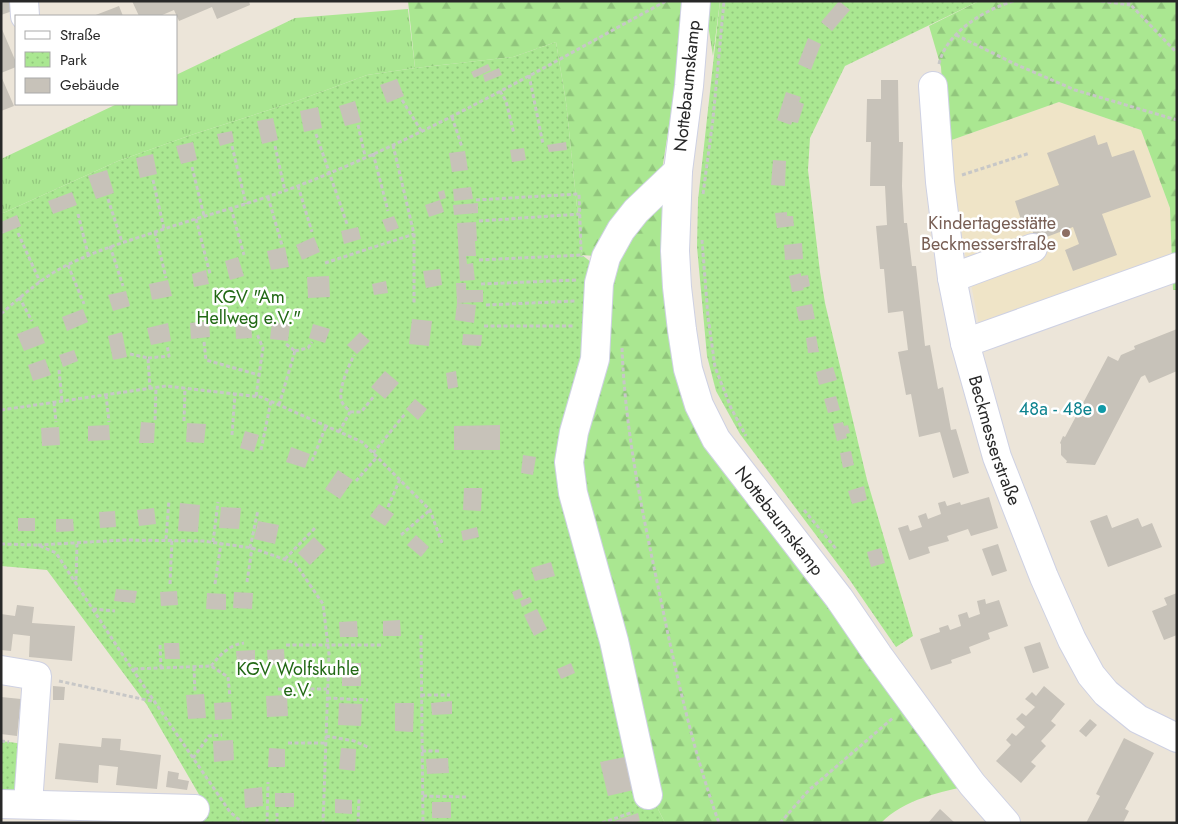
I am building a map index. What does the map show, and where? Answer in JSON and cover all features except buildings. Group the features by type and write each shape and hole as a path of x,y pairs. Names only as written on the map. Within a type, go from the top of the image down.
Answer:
{"street":[{"path":"24,1 26,15"},
{"name":"Nottebaumskamp","path":"696,1 689,86 678,171 675,251 677,287 688,369 699,405 716,439 833,590 972,784 1006,823"},
{"name":"Beckmesserstraße","path":"933,86 940,182 952,278 965,343 997,457 1025,532 1072,640 1091,675 1106,693 1138,719 1177,738"},
{"name":"Nottebaumskamp","path":"643,803 612,633 595,578 573,493 570,462 574,432 595,359 599,283 594,256 621,230 636,211 678,171"},
{"path":"952,278 1033,248"},
{"path":"965,343 1177,268"},
{"path":"1,670 37,676 14,804 195,809"}],"path":[{"path":"1,314 19,297 40,282 88,255 122,242 268,197 329,173 452,117 666,1"},
{"path":"702,203 713,119 724,1"},
{"path":"933,86 938,78 942,54 956,35 986,12 1014,1"},
{"path":"1101,1 1131,6"},
{"path":"1127,1 1177,54"},
{"path":"956,35 1015,64 1075,90 1177,120"},
{"path":"529,75 543,144"},
{"path":"500,91 506,101 514,134"},
{"path":"402,100 422,132"},
{"path":"452,117 462,147"},
{"path":"358,125 365,157"},
{"path":"316,134 347,224"},
{"path":"393,144 414,234 414,303"},
{"path":"232,146 246,204"},
{"path":"275,146 285,191"},
{"path":"373,153 388,211"},
{"path":"940,182 1030,153"},
{"path":"192,166 204,216"},
{"path":"153,180 164,229"},
{"path":"298,186 312,232"},
{"path":"476,200 579,194 580,214 594,256 479,260"},
{"path":"268,197 282,245"},
{"path":"108,199 122,242"},
{"path":"231,208 244,255"},
{"path":"78,214 88,255"},
{"path":"479,221 580,214"},
{"path":"196,219 210,274"},
{"path":"155,232 166,278"},
{"path":"18,233 40,282"},
{"path":"702,233 708,317 715,367 731,408 747,437"},
{"path":"325,264 414,234"},
{"path":"110,246 122,286"},
{"path":"68,265 84,304"},
{"path":"482,284 582,279"},
{"path":"19,297 32,321"},
{"path":"486,305 583,301"},
{"path":"484,326 573,326"},
{"path":"256,396 263,348 257,334"},
{"path":"621,339 627,422 643,517 686,712 700,765 719,823"},
{"path":"204,342 206,360 259,375"},
{"path":"295,351 308,348 312,342"},
{"path":"286,344 295,351"},
{"path":"130,354 148,358 169,356 167,345"},
{"path":"279,405 295,351"},
{"path":"350,412 342,402 342,392 346,372 354,355"},
{"path":"148,358 150,389"},
{"path":"59,370 62,401"},
{"path":"1,410 166,386 256,396 362,442 430,510 442,544"},
{"path":"155,420 156,388"},
{"path":"184,421 185,388"},
{"path":"232,435 235,394"},
{"path":"106,395 109,422"},
{"path":"350,412 361,412 375,395"},
{"path":"261,450 271,401"},
{"path":"54,402 56,422"},
{"path":"339,432 350,412"},
{"path":"373,453 404,414"},
{"path":"312,461 326,426"},
{"path":"356,481 378,457"},
{"path":"388,507 400,479"},
{"path":"166,539 169,500"},
{"path":"213,542 218,502"},
{"path":"800,506 837,550"},
{"path":"247,582 258,510"},
{"path":"401,535 430,510"},
{"path":"285,559 314,528"},
{"path":"170,584 172,539"},
{"path":"1,544 77,544 172,539 213,542 251,548 295,563 323,604 328,644 323,823"},
{"path":"215,584 221,543"},
{"path":"76,582 77,544"},
{"path":"38,545 56,553 230,812 243,823"},
{"path":"93,609 115,611"},
{"path":"421,635 422,823"},
{"path":"211,666 220,655 236,644 244,644"},
{"path":"160,645 161,668"},
{"path":"286,645 382,645"},
{"path":"134,669 211,666 228,677 230,697"},
{"path":"194,667 195,692"},
{"path":"37,676 156,702"},
{"path":"278,689 328,689"},
{"path":"421,695 450,695"},
{"path":"327,698 368,700"},
{"path":"780,823 808,790 912,702"},
{"path":"193,758 209,736 222,735"},
{"path":"326,736 354,741 370,748"},
{"path":"288,743 326,744"},
{"path":"422,751 441,751"},
{"path":"266,823 268,782"},
{"path":"422,796 467,797"},
{"path":"358,823 359,799"},
{"path":"602,823 643,803"},
{"path":"277,813 277,823"}],"shaded area":[{"name":"Kindertagesstätte Beckmesserstraße","path":"1059,102 1141,130 1170,208 1172,258 980,330 946,142"}],"green space":[{"path":"408,1 689,1 661,176 606,257 582,255 566,102 556,42 513,57 415,68"},
{"path":"706,1 720,1 713,56 706,12"},
{"path":"720,1 979,1 845,66 810,138 808,170 825,303 867,480 913,636 896,647 849,579 740,434 716,391 707,356 697,247 698,200"},
{"path":"979,1 1177,1 1177,290 1173,290 1170,208 1141,130 1059,102 946,142 941,67 929,26"},
{"path":"408,9 415,68 367,75 294,102 194,134 118,161 1,214 1,159 115,105 178,105 178,74 295,18"},
{"path":"556,42 566,102 582,255 601,270 569,462 655,803 665,823 201,823 201,798 147,705 47,570 1,566 1,214 118,161 294,102 367,75 513,57"},
{"path":"662,195 685,373 972,785 912,802 890,815 881,823 665,823 655,803 582,524 578,422 605,262"},
{"path":"1,741 32,745 29,782 1,804"}],"place":[{"name":"Kindertagesstätte Beckmesserstraße","path":"1066,233"},
{"name":"48a - 48e","path":"1102,409"}],"park label":[{"name":"KGV \"Am Hellweg e.V.\"","path":"249,307"},
{"name":"KGV Wolfskuhle e.V.","path":"298,680"}]}
